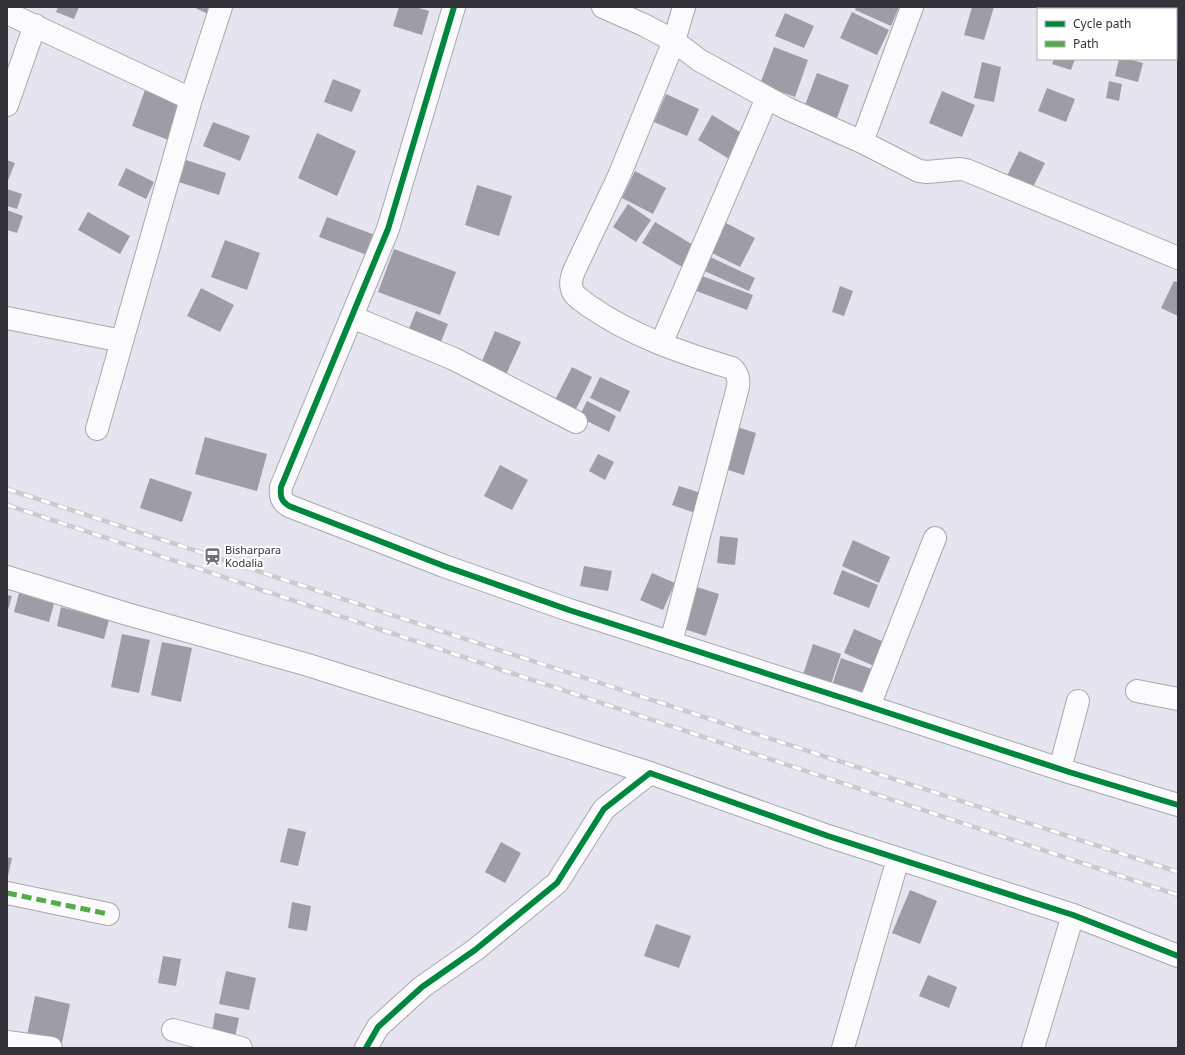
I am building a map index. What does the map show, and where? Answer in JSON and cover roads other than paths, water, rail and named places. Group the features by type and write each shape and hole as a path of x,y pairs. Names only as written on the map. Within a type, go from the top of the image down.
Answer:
{"street":[{"path":"97,429 191,99 221,7"},
{"path":"454,7 388,229 281,487 280,496 283,502 289,506 444,566 569,610 1178,806"},
{"path":"603,7 644,24 674,41 699,60 786,108 862,142 919,171 927,172 960,168 966,170 1178,258"},
{"path":"671,642 739,379 737,373 732,368 661,344 608,319 576,296 572,289 571,283 574,271 619,176 674,41 684,7"},
{"path":"862,142 912,7"},
{"path":"7,13 191,99"},
{"path":"7,105 34,25"},
{"path":"661,344 767,98"},
{"path":"352,317 454,359 576,422"},
{"path":"7,318 122,341"},
{"path":"869,706 935,538"},
{"path":"7,577 127,614 316,668 650,773 828,836 1072,915 1178,956"},
{"path":"1137,691 1178,699"},
{"path":"1060,769 1078,701"},
{"path":"366,1048 378,1027 422,987 475,950 557,882 604,809 650,773"},
{"path":"843,1048 898,859"},
{"path":"7,893 108,914"},
{"path":"1033,1048 1072,915"},
{"path":"173,1030 241,1048"},
{"path":"7,1042 51,1048"}],"railway":[{"path":"7,489 1178,872"},
{"path":"7,505 1178,895"}],"place":[{"name":"Bisharpara Kodalia","path":"212,556"}]}
